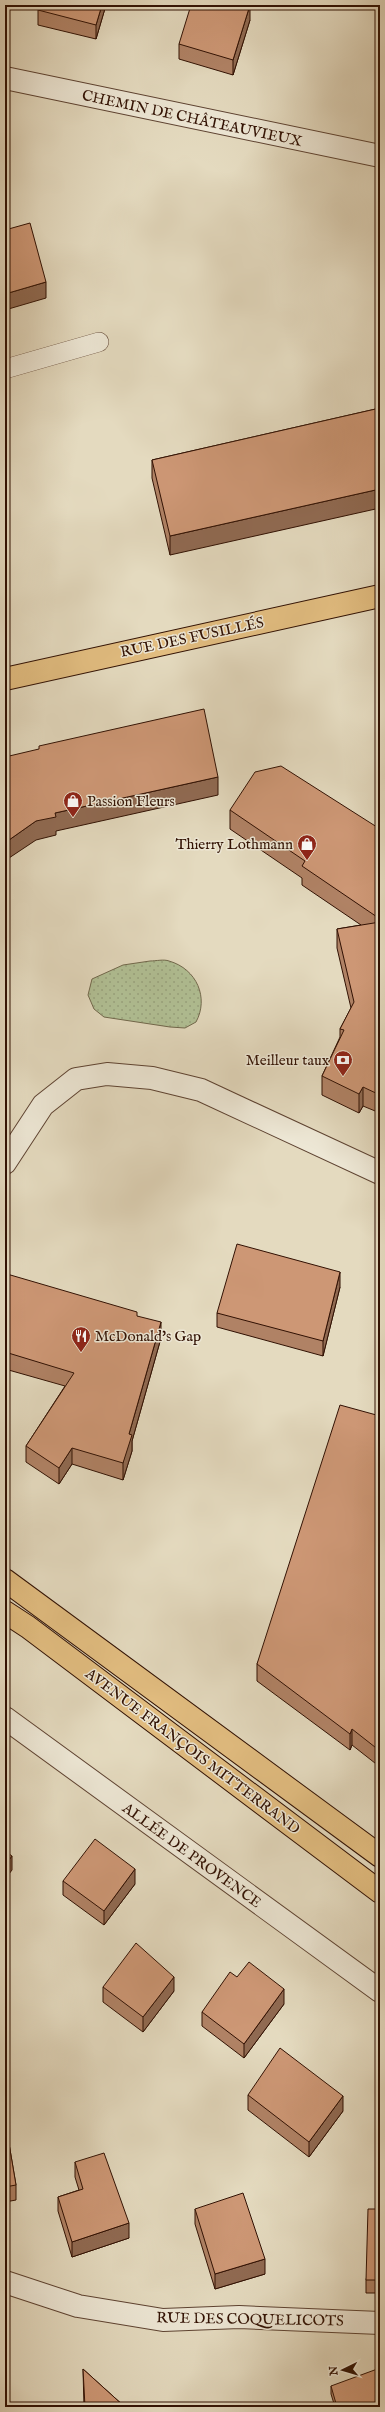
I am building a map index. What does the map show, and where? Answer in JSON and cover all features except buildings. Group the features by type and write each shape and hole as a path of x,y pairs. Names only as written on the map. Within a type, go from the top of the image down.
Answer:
{"main road":[{"name":"RUE DES FUSILLÉS","path":"5,679 380,596"},
{"name":"AVENUE FRANÇOIS MITTERRAND","path":"5,1580 380,1856"},
{"name":"AVENUE FRANÇOIS MITTERRAND","path":"5,1612 28,1627 380,1892"}],"street":[{"name":"CHEMIN DE CHÂTEAUVIEUX","path":"5,78 380,156"},
{"path":"5,1163 44,1105 76,1079 107,1074 152,1078 201,1090 380,1173"},
{"name":"ALLÉE DE PROVENCE","path":"5,1718 380,1991"},
{"name":"RUE DES COQUELICOTS","path":"5,2282 78,2306 163,2320 239,2317 380,2323"}],"lane":[{"path":"5,369 99,342"}],"green space":[{"path":"167,960 179,965 193,977 201,994 200,1013 196,1022 185,1028 170,1027 104,1017 94,1009 88,995 92,979 123,965"}],"place":[{"name":"Passion Fleurs","path":"73,818"},
{"name":"Thierry Lothmann","path":"307,861"},
{"name":"Meilleur taux","path":"343,1077"},
{"name":"McDonald's Gap","path":"81,1353"}]}
